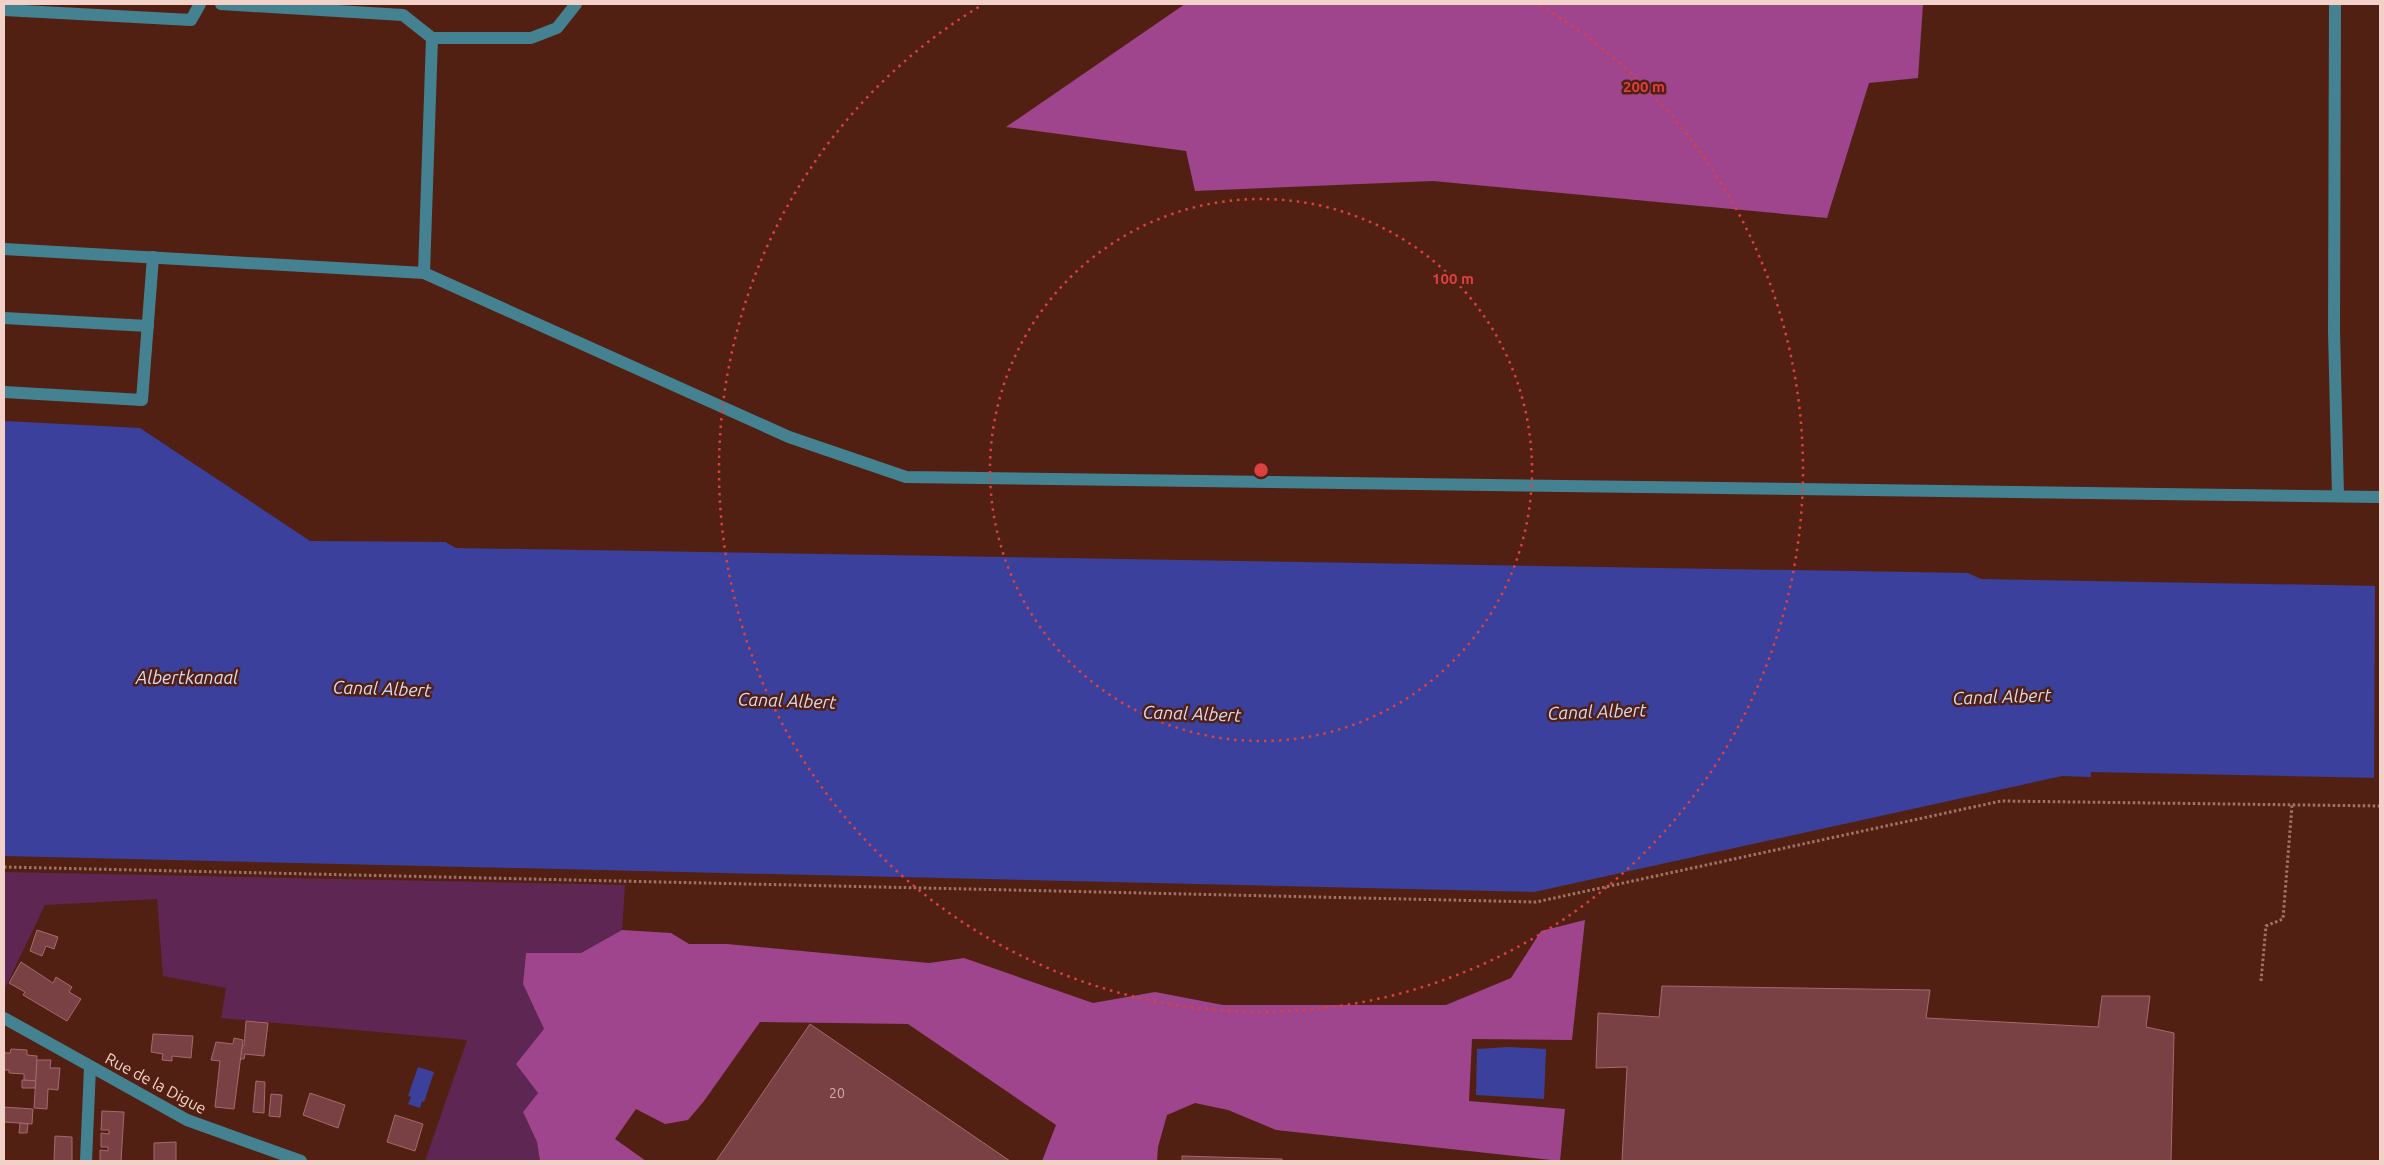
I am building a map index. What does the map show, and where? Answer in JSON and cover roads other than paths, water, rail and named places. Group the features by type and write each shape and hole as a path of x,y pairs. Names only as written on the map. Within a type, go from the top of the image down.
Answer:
{"street":[{"path":"4,10 191,20 200,4"},
{"path":"221,4 402,15 432,38 531,38 557,28 576,4"},
{"path":"2336,4 2334,331 2338,496"},
{"path":"424,273 432,38"},
{"path":"4,249 424,273 789,436 906,477 2380,497"},
{"path":"4,392 142,400 153,257"},
{"path":"4,318 148,326"},
{"name":"Rue de la Digue","path":"4,1018 187,1120 301,1161"},
{"path":"86,1161 90,1067"}],"water":[{"name":"Albertkanaal","path":"4,421 140,428 310,541 445,542 456,548 1968,573 1981,579 2380,586 2380,778 2091,772 2091,777 2062,776 1534,892 4,856"},
{"path":"1509,1047 1546,1049 1544,1099 1476,1095 1477,1049"},
{"path":"418,1067 434,1072 424,1102 422,1101 420,1108 408,1104 411,1097 408,1096"}],"water label":[{"name":"Canal Albert","path":"382,689"},
{"name":"Canal Albert","path":"2002,697"},
{"name":"Canal Albert","path":"787,701"},
{"name":"Canal Albert","path":"1597,712"},
{"name":"Canal Albert","path":"1192,714"}]}
